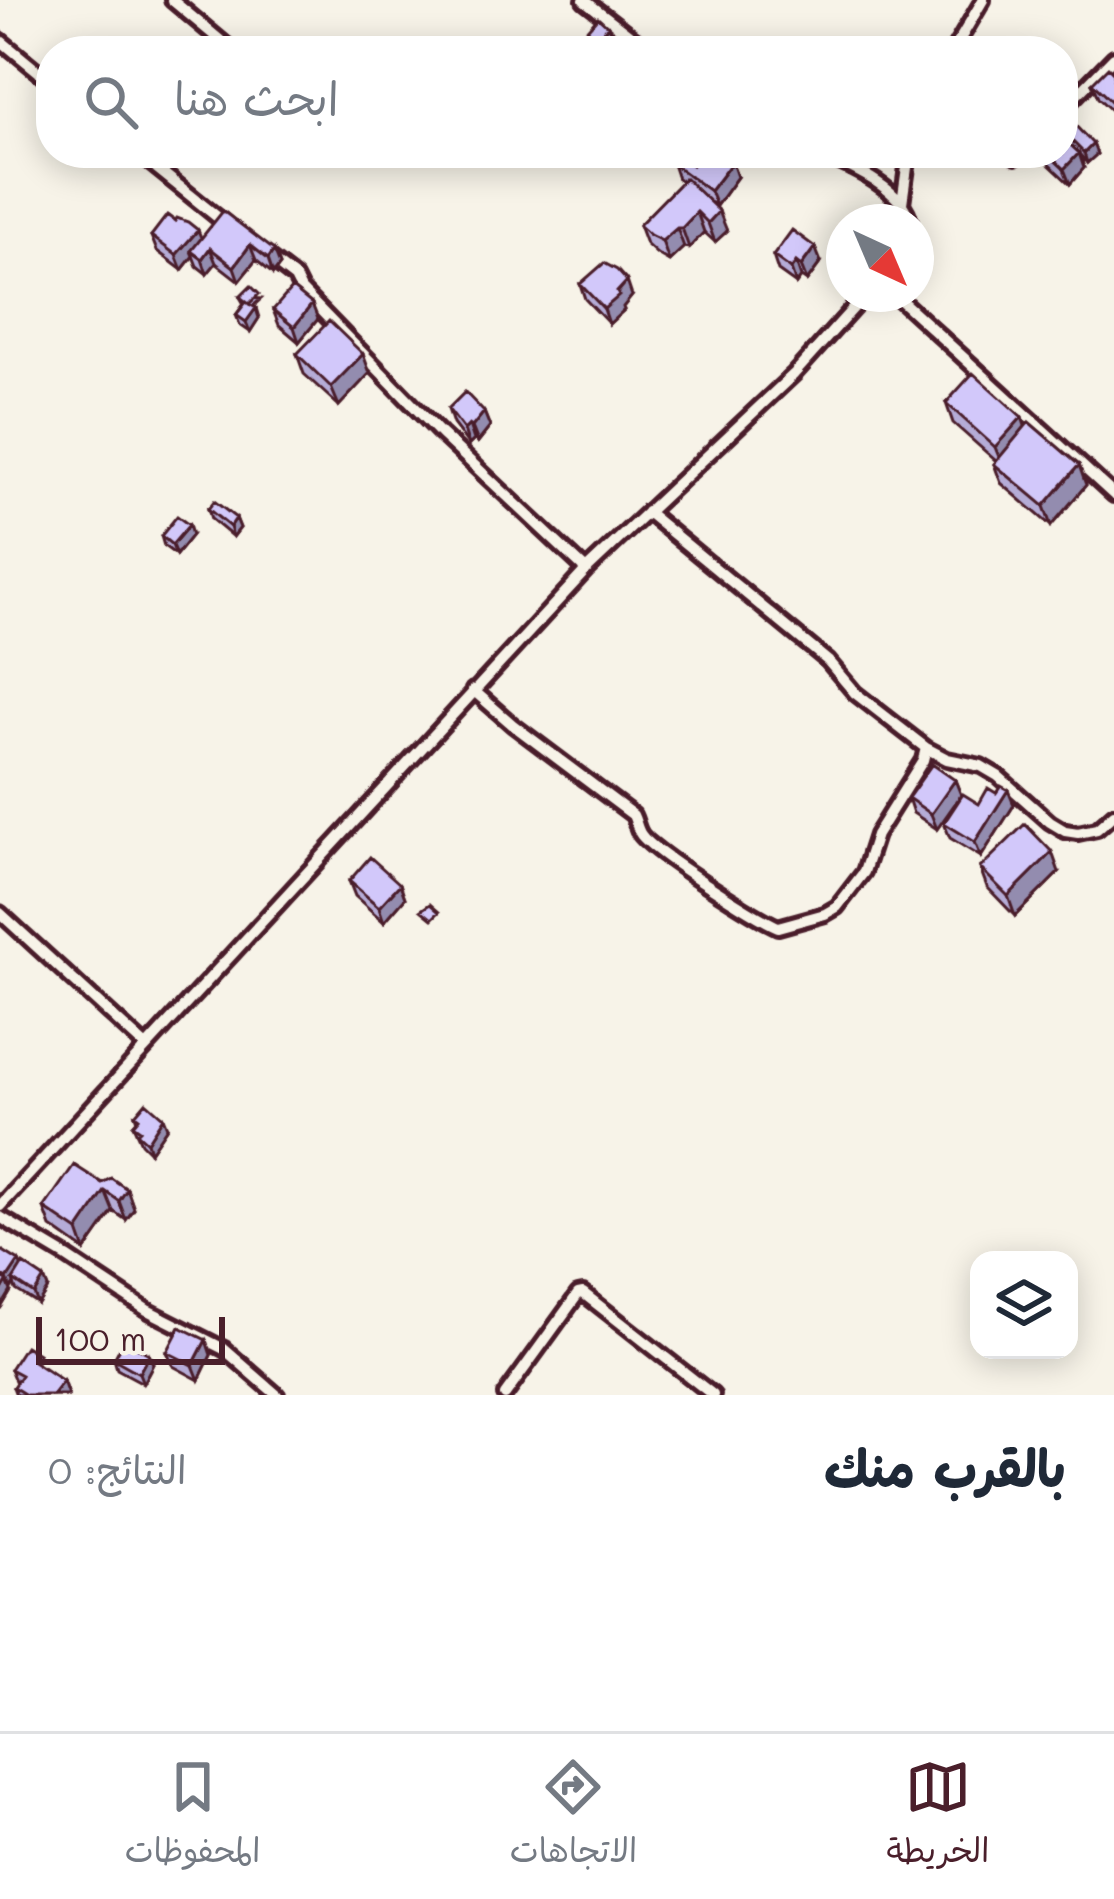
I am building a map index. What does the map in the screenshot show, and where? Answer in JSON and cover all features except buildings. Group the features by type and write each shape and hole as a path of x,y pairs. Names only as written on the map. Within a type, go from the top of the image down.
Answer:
{"street":[{"path":"172,0 215,36"},
{"path":"584,0 631,36"},
{"path":"962,36 983,0"},
{"path":"0,40 36,70"},
{"path":"1078,94 1114,57"},
{"path":"157,168 240,235"},
{"path":"854,168 902,202 907,168"},
{"path":"258,249 295,278 301,290 441,434 586,570"},
{"path":"0,1206 586,570 794,374 850,312"},
{"path":"914,312 1114,494"},
{"path":"647,512 828,661 855,693 926,748 947,759 982,766 1065,831 1097,829 1114,814"},
{"path":"473,690 633,815 641,836 654,847 778,927 837,907 864,872 876,836 926,748"},
{"path":"0,913 146,1047"},
{"path":"0,1217 147,1310 224,1349 277,1395"},
{"path":"506,1395 583,1292 712,1395"}]}
